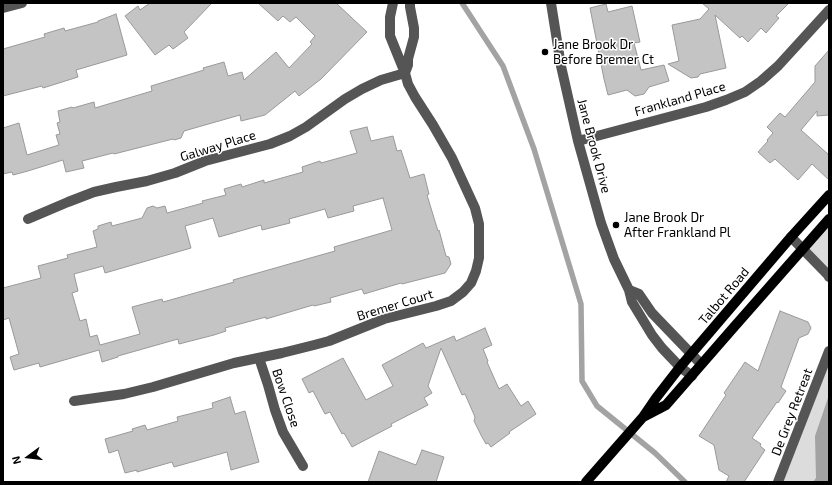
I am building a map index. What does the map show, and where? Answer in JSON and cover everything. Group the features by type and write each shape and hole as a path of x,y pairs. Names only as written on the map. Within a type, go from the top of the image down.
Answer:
{"main road":[{"name":"Talbot Road","path":"586,482 643,417 680,367 692,355 791,237 829,195"},
{"name":"Talbot Road","path":"643,417 666,405 829,219"}],"street":[{"path":"3,8 22,3"},
{"name":"Bremer Court","path":"74,401 124,394 234,363 319,344 384,319 451,301 463,292 471,283 479,258 479,224 475,208 452,158 408,84 390,36 390,17 393,3"},
{"path":"405,73 414,37 410,3"},
{"name":"Jane Brook Drive","path":"551,3 561,66 578,141 601,223 614,258 629,290 632,302 652,335 680,367 692,376"},
{"name":"Frankland Place","path":"578,141 706,107 745,92 761,81 778,66 829,10"},
{"name":"Galway Place","path":"28,220 94,192 147,181 176,173 205,161 270,144 290,136 306,127 345,99 362,89 381,80 405,73"},
{"path":"791,237 829,277"},
{"name":"Jane Brook Drive","path":"629,290 639,294 652,313 702,364"},
{"name":"De Grey Retreat","path":"778,482 829,351"},
{"name":"Bow Close","path":"259,358 283,432 303,466"}],"shaded area":[{"path":"829,219 829,277 803,249"},
{"path":"829,351 829,482 778,482"},
{"path":"829,395 829,482 813,482 816,478 815,436"}],"building":[{"path":"150,3 212,3 184,32 188,38 173,49 169,45 155,55 125,16 138,6 140,10"},
{"path":"258,3 336,3 367,32 321,79 299,96 295,91 265,115 241,121 240,115 184,131 181,138 82,161 84,168 66,172 63,160 13,175 12,172 3,174 3,128 19,123 27,155 59,145 56,135 60,134 57,123 60,122 58,111 94,102 95,108 152,91 151,86 204,70 203,68 224,62 228,76 242,72 244,80 276,52 289,68 312,44 310,42 315,36 296,17 290,22 283,16 278,21"},
{"path":"702,3 789,3 776,16 779,18 766,33 761,28 748,42 742,36 740,38 715,15 726,68 700,74 698,77 691,78 668,64 679,61 672,25 700,19 709,9"},
{"path":"606,4 608,12 632,6 640,42 634,43 641,70 664,65 669,81 649,87 644,94 635,96 627,90 608,95 590,8"},
{"path":"116,14 127,55 76,70 78,77 43,88 42,86 3,96 3,49 45,37 44,34 64,28 65,31 98,22"},
{"path":"829,50 829,115 817,116 817,111 801,130 829,155 829,180 812,164 798,180 775,159 770,163 758,152 773,133 767,127 780,113 785,117 815,82 815,66"},
{"path":"367,127 371,141 393,136 397,151 401,150 410,178 424,174 429,194 427,195 446,256 449,257 451,264 445,273 401,283 364,294 362,289 330,298 331,302 313,305 266,319 266,317 225,328 226,331 214,335 179,344 178,339 102,362 99,350 40,367 39,363 14,370 10,357 19,354 9,318 3,320 3,288 41,278 38,266 68,258 67,255 97,247 93,231 98,229 98,226 111,222 112,226 142,218 147,208 153,206 157,208 165,206 167,213 203,203 202,201 226,195 224,189 241,184 242,187 264,180 264,183 303,172 302,167 320,161 321,163 357,153 350,131","holes":["383,198 392,230 334,247 335,251 233,280 234,282 163,302 162,299 132,307 140,334 100,345 97,335 90,337 86,319 80,321 72,293 78,291 74,274 103,266 105,273 191,248 185,226 213,218 219,237 261,225 262,230 290,223 289,219 325,209 328,218 354,211 353,206"]},
{"path":"780,311 808,322 811,328 808,334 799,338 781,387 786,391 752,438 761,444 760,446 765,450 744,482 726,482 729,476 719,470 714,445 699,436 726,395 724,393 745,362 758,371"},
{"path":"485,328 492,345 483,349 499,389 507,384 521,406 528,401 536,414 509,432 510,433 491,447 488,443 486,444 482,437 474,421 475,417 465,394 462,395 441,348 428,386 432,393 424,398 428,405 391,424 392,426 352,447 344,433 342,434 330,412 325,414 313,391 309,393 302,379 343,358 366,400 393,386 382,365 423,343 426,348 454,336 456,341"},
{"path":"230,397 235,414 245,411 259,462 231,470 227,452 174,467 172,462 137,472 137,470 125,473 118,450 109,453 105,439 133,431 132,429 145,425 147,430 178,421 177,417 213,408 212,403"},
{"path":"422,450 444,457 436,482 368,482 379,451 416,465"}],"waterway":[{"path":"462,3 503,66 534,149 581,304 582,381 597,406 655,453 685,482"}],"place":[{"name":"Jane Brook Dr Before Bremer Ct","path":"545,52"},
{"name":"Jane Brook Dr After Frankland Pl","path":"616,225"}]}
